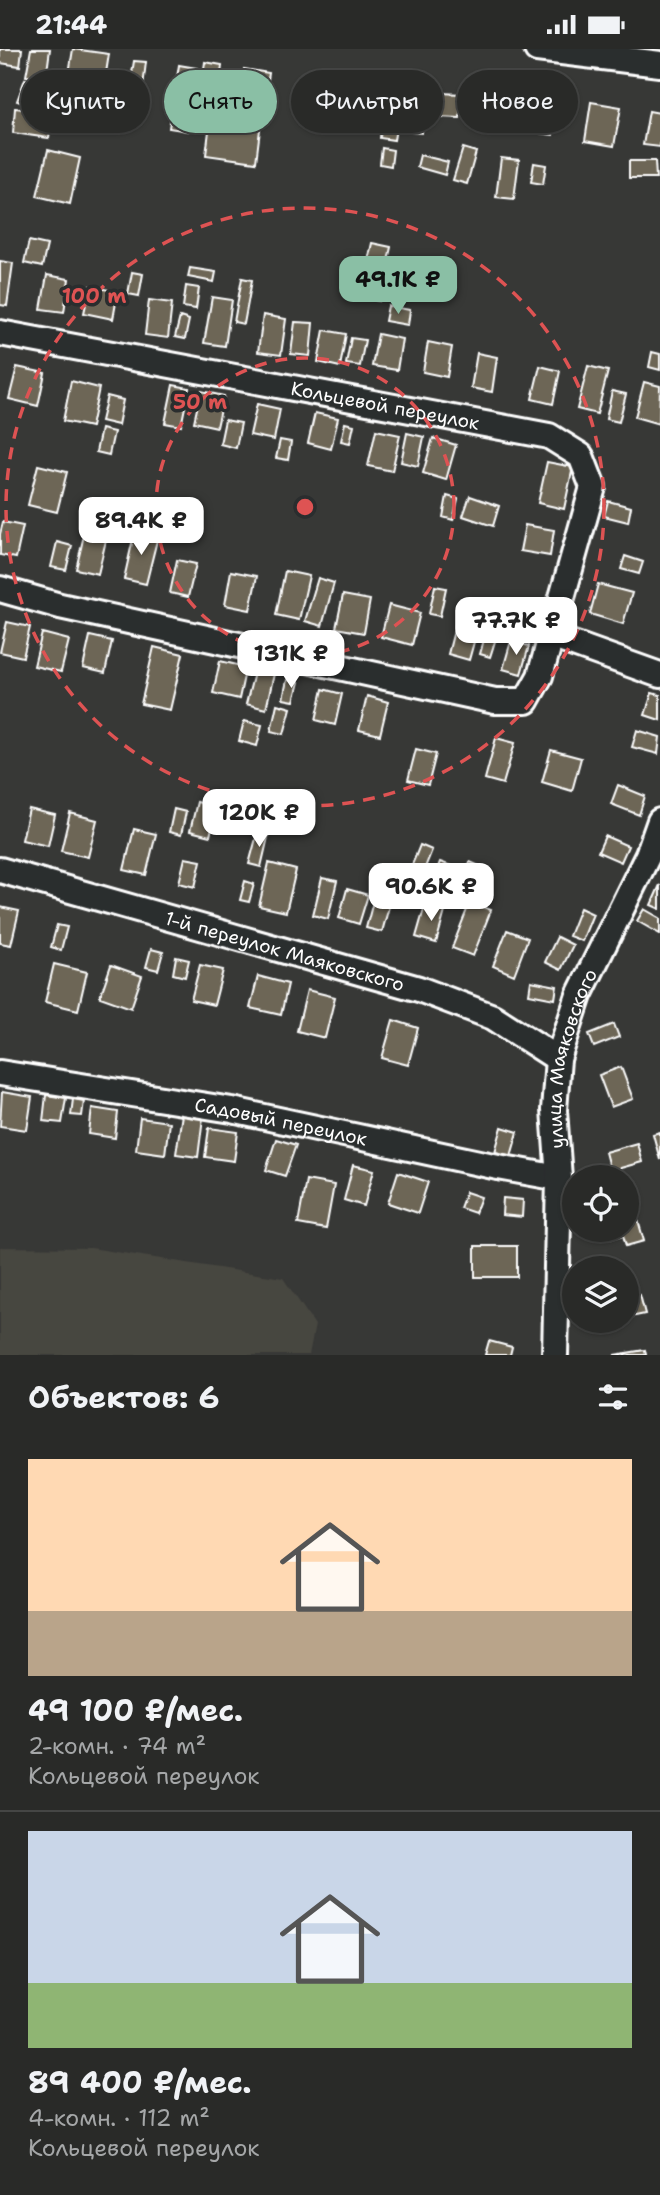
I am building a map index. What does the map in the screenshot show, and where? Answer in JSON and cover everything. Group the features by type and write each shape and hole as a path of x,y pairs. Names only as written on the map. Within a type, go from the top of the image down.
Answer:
{"street":[{"path":"537,49 660,64"},
{"name":"Кольцевой переулок","path":"0,333 550,436 582,456 593,487 540,676 526,701 495,701 60,606 0,589"},
{"path":"551,636 660,675"},
{"name":"улица Маяковского","path":"555,1355 559,1178 554,1110 558,1059 579,995 648,855 660,821"},
{"name":"1-й переулок Маяковского","path":"0,870 419,989 493,1017 558,1059"},
{"name":"Садовый переулок","path":"0,1073 232,1110 559,1178"}],"shaded area":[{"path":"0,1247 91,1248 283,1278 315,1325 309,1355 0,1355"}],"building":[{"path":"0,49 22,49 20,66 0,63"},
{"path":"31,49 50,49 47,70 27,70"},
{"path":"73,49 109,54 106,70 70,70"},
{"path":"134,61 146,62 145,70 133,70"},
{"path":"205,62 222,65 221,70 204,70"},
{"path":"179,65 197,68 197,70 178,70"},
{"path":"443,93 457,94 457,118 443,117"},
{"path":"591,102 621,107 614,146 585,141"},
{"path":"15,108 21,109 21,133 50,133 49,138 13,133"},
{"path":"649,111 660,113 660,147 643,145"},
{"path":"209,133 260,133 256,162 206,155"},
{"path":"381,133 395,133 394,140 380,138"},
{"path":"382,148 393,150 391,166 380,164"},
{"path":"463,148 476,152 467,184 453,180"},
{"path":"48,150 80,158 70,204 37,196"},
{"path":"420,155 448,162 445,175 417,167"},
{"path":"501,158 519,160 514,199 496,197"},
{"path":"629,161 655,161 656,178 629,178"},
{"path":"534,163 546,165 543,184 531,182"},
{"path":"29,241 47,245 42,267 24,263"},
{"path":"372,243 391,247 379,301 360,297"},
{"path":"0,261 13,263 7,306 0,305"},
{"path":"190,268 216,272 214,282 188,277"},
{"path":"132,272 143,274 139,296 128,294"},
{"path":"47,275 69,279 64,312 41,309"},
{"path":"242,278 252,280 244,324 234,322"},
{"path":"90,286 118,292 113,319 84,313"},
{"path":"186,286 199,288 196,309 183,307"},
{"path":"212,297 232,300 225,346 204,343"},
{"path":"149,300 172,303 168,338 145,335"},
{"path":"388,306 410,310 408,325 385,321"},
{"path":"263,315 286,319 281,355 258,352"},
{"path":"180,317 189,320 185,339 175,337"},
{"path":"295,322 313,323 310,356 291,354"},
{"path":"324,330 346,334 340,367 318,362"},
{"path":"378,334 402,339 397,370 372,366"},
{"path":"351,338 365,340 360,366 346,364"},
{"path":"428,342 452,347 447,377 423,372"},
{"path":"652,352 660,354 660,370 649,367"},
{"path":"477,353 497,357 492,392 471,388"},
{"path":"540,366 560,371 553,404 532,399"},
{"path":"588,366 608,371 597,414 577,409"},
{"path":"17,367 45,373 38,406 9,399"},
{"path":"71,381 99,388 91,427 63,421"},
{"path":"644,382 660,386 659,424 635,417"},
{"path":"173,385 189,388 181,426 165,423"},
{"path":"201,391 224,396 217,427 194,422"},
{"path":"612,391 626,394 619,422 606,419"},
{"path":"107,396 123,400 118,425 101,421"},
{"path":"257,404 280,409 274,440 250,435"},
{"path":"315,413 338,418 331,449 308,443"},
{"path":"225,420 241,423 236,448 220,444"},
{"path":"345,423 354,425 350,443 341,441"},
{"path":"101,429 114,432 109,455 96,452"},
{"path":"376,430 400,435 392,471 368,466"},
{"path":"407,433 424,437 418,466 401,462"},
{"path":"433,438 456,445 446,480 423,473"},
{"path":"280,440 291,442 288,460 276,458"},
{"path":"547,462 573,467 564,509 538,503"},
{"path":"38,465 67,472 57,512 28,505"},
{"path":"447,496 458,499 453,520 443,517"},
{"path":"470,496 499,506 493,526 463,516"},
{"path":"608,501 631,507 628,522 604,516"},
{"path":"3,522 23,526 16,558 0,555"},
{"path":"525,525 554,530 550,556 520,551"},
{"path":"135,530 158,536 146,584 124,579"},
{"path":"85,531 107,536 98,574 76,569"},
{"path":"57,542 72,546 66,570 51,567"},
{"path":"625,556 643,562 639,574 621,569"},
{"path":"177,560 196,564 188,597 170,593"},
{"path":"231,571 257,576 250,610 225,605"},
{"path":"285,571 309,576 299,620 276,615"},
{"path":"318,578 334,583 322,626 305,621"},
{"path":"598,584 632,593 623,624 590,614"},
{"path":"435,586 446,588 440,616 429,614"},
{"path":"343,595 370,600 364,633 336,628"},
{"path":"389,605 420,613 412,645 381,637"},
{"path":"457,619 479,624 469,660 448,654"},
{"path":"7,622 30,627 23,657 0,652"},
{"path":"487,629 498,632 490,657 480,654"},
{"path":"42,633 69,640 61,672 34,666"},
{"path":"90,636 112,641 105,673 83,668"},
{"path":"511,641 529,646 521,674 503,669"},
{"path":"154,647 183,654 170,710 141,704"},
{"path":"220,661 246,667 239,699 213,693"},
{"path":"255,669 274,674 266,709 246,704"},
{"path":"287,680 299,682 294,701 283,699"},
{"path":"323,689 342,694 335,725 316,720"},
{"path":"652,693 660,695 660,720 645,715"},
{"path":"367,696 388,702 380,735 359,730"},
{"path":"277,704 291,708 284,734 271,731"},
{"path":"244,721 262,725 257,746 239,741"},
{"path":"637,730 660,737 658,754 632,747"},
{"path":"496,738 515,743 503,784 485,779"},
{"path":"416,749 436,754 428,785 408,780"},
{"path":"551,750 581,758 572,791 542,782"},
{"path":"618,785 645,796 639,815 611,804"},
{"path":"197,802 217,807 210,836 190,831"},
{"path":"29,809 55,815 48,846 22,840"},
{"path":"174,809 186,812 181,835 169,832"},
{"path":"70,813 97,820 88,857 61,851"},
{"path":"134,829 156,834 146,875 124,870"},
{"path":"258,831 269,833 261,867 249,864"},
{"path":"605,836 628,846 621,862 598,852"},
{"path":"420,845 432,850 422,875 410,870"},
{"path":"185,858 201,861 195,887 179,883"},
{"path":"440,862 457,868 451,881 435,875"},
{"path":"470,862 489,870 481,891 462,883"},
{"path":"269,863 296,870 286,912 259,906"},
{"path":"322,878 337,881 328,919 313,915"},
{"path":"245,881 254,884 249,902 240,900"},
{"path":"660,885 660,909 651,905"},
{"path":"347,889 368,895 359,924 339,918"},
{"path":"374,898 390,903 382,932 366,928"},
{"path":"426,902 446,908 436,943 416,937"},
{"path":"470,902 491,910 473,956 452,948"},
{"path":"0,907 19,911 11,945 0,943"},
{"path":"580,908 593,914 582,941 569,936"},
{"path":"644,909 660,918 660,934 637,921"},
{"path":"57,925 67,927 61,950 51,947"},
{"path":"507,930 528,938 514,975 493,966"},
{"path":"557,937 573,945 561,970 545,962"},
{"path":"151,949 163,952 158,970 146,967"},
{"path":"176,957 189,960 185,977 173,974"},
{"path":"54,964 87,972 78,1010 45,1002"},
{"path":"111,965 142,976 131,1008 100,997"},
{"path":"200,965 223,970 214,1005 191,1000"},
{"path":"258,976 288,984 281,1015 250,1008"},
{"path":"531,981 557,986 555,999 529,994"},
{"path":"307,990 335,997 325,1038 297,1031"},
{"path":"393,1020 418,1028 408,1065 382,1058"},
{"path":"614,1024 619,1037 594,1047 589,1034"},
{"path":"621,1067 633,1099 611,1107 599,1075"},
{"path":"2,1092 32,1097 27,1130 0,1126"},
{"path":"46,1095 66,1098 62,1123 43,1121"},
{"path":"73,1099 84,1101 82,1116 71,1115"},
{"path":"92,1108 118,1112 115,1138 89,1134"},
{"path":"182,1114 203,1117 198,1157 176,1154"},
{"path":"140,1118 169,1122 165,1154 136,1150"},
{"path":"502,1127 518,1132 511,1156 495,1152"},
{"path":"209,1128 238,1132 234,1161 205,1157"},
{"path":"660,1132 660,1160 653,1134"},
{"path":"276,1139 296,1145 285,1176 266,1170"},
{"path":"637,1143 642,1162 608,1165 605,1152"},
{"path":"353,1165 374,1170 364,1206 344,1200"},
{"path":"398,1172 428,1182 418,1213 388,1203"},
{"path":"306,1180 334,1185 326,1229 298,1224"},
{"path":"466,1192 481,1197 475,1213 460,1208"},
{"path":"503,1198 523,1200 522,1217 502,1215"},
{"path":"639,1224 644,1241 626,1246 625,1242 639,1242"},
{"path":"475,1246 517,1246 517,1277 475,1277"},
{"path":"639,1295 645,1314 639,1315"},
{"path":"489,1341 512,1347 510,1355 485,1355"},
{"path":"645,1350 646,1355 614,1355"}]}
